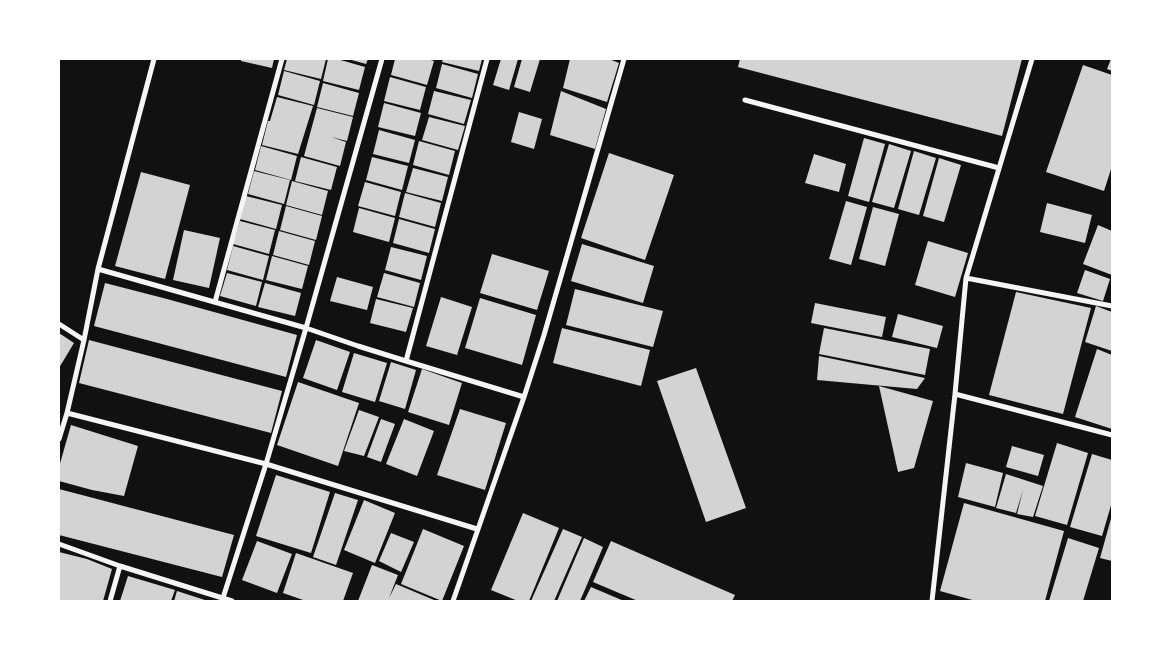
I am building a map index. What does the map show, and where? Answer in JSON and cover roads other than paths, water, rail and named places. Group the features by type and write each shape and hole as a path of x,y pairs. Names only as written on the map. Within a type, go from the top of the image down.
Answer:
{"street":[{"path":"59,439 84,340 98,269 154,59"},
{"path":"215,302 282,59"},
{"path":"222,600 266,464 382,59"},
{"path":"406,361 487,59"},
{"path":"453,601 544,335 624,59"},
{"path":"932,601 966,278 1032,59"},
{"path":"745,100 999,168"},
{"path":"98,269 306,328 524,397"},
{"path":"966,278 1112,306"},
{"path":"59,324 84,340"},
{"path":"955,394 1112,435"},
{"path":"67,413 266,464 477,529"},
{"path":"59,544 222,600 232,601"},
{"path":"110,601 120,566"}]}
